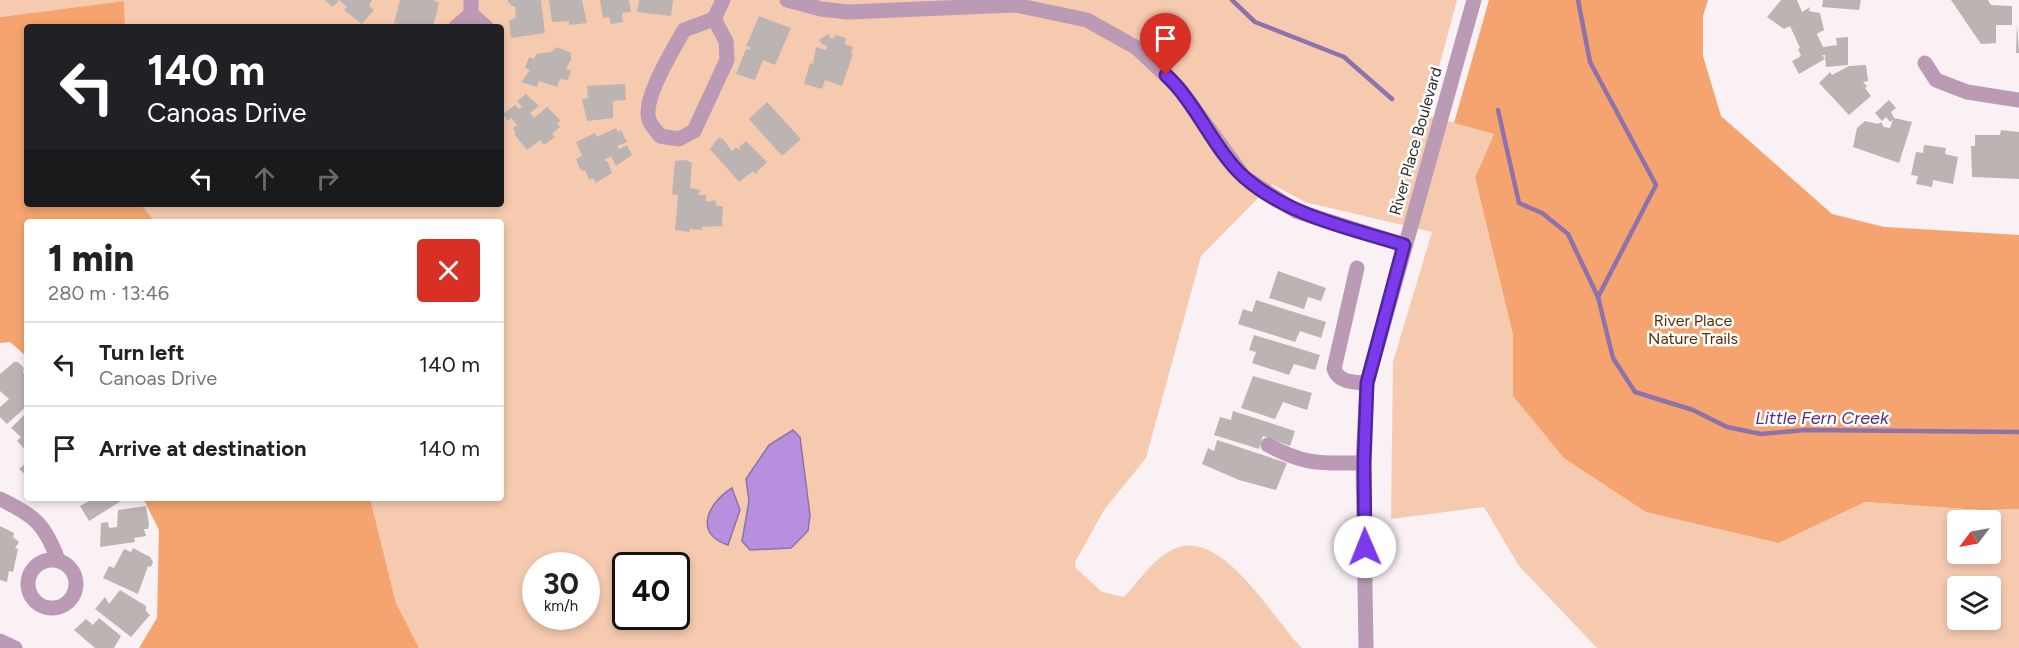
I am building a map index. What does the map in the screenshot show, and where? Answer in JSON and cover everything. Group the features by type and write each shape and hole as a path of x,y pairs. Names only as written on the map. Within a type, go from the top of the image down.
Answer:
{"street":[{"path":"714,19 726,41 727,60 694,131 679,139 660,136 649,122 648,105 666,65 684,30 714,19 723,0"},
{"path":"787,0 821,9 848,12 1015,4 1087,20 1137,48 1180,89 1244,177 1296,210 1404,245"},
{"name":"River Place Boulevard","path":"1366,648 1364,463 1367,383 1474,0"},
{"path":"458,24 471,7 484,24"},
{"path":"1925,63 1936,80 1966,92 2019,100"},
{"path":"1357,268 1334,369 1338,377 1345,381 1367,383"},
{"path":"1268,445 1295,460 1314,463 1364,463"},
{"path":"0,499 25,511 41,524 50,538 58,560"},
{"path":"0,641 15,648"}],"shaded area":[{"path":"0,0 1457,0 1426,115 1494,134 1475,179 1513,335 1513,396 1779,543 1865,502 1982,510 2019,509 2019,648 1597,648 1519,566 1484,507 1391,519 1393,362 1432,232 1305,202 1272,184 1201,256 1146,458 1104,510 1075,562 1076,568 1102,592 1124,597 1153,564 1174,549 1192,546 1210,551 1228,563 1246,580 1302,648 419,648 396,603 371,501 504,501 504,219 153,219 143,207 504,207 504,24 125,24 124,1 0,17"},
{"path":"793,430 800,437 810,515 808,531 791,548 750,550 742,541 749,501 746,479 769,445"},
{"path":"732,488 740,510 728,545 717,540 710,533 708,518 716,502"}],"green space":[{"name":"River Place Nature Trails","path":"1489,0 1708,0 1703,16 1703,56 1721,116 1832,214 1884,227 2019,235 2019,509 1982,510 1865,502 1779,543 1646,512 1564,458 1513,396 1513,335 1475,178 1494,134 1454,123"},
{"path":"124,1 125,24 24,24 24,207 143,207 153,219 24,219 24,354 10,342 0,343 0,17"},
{"path":"144,501 371,501 396,603 419,648 139,648 157,618 159,530"}],"building":[{"path":"325,0 339,0 333,7"},
{"path":"339,0 372,0 369,6 374,10 362,24 344,10 347,7"},
{"path":"400,0 433,0 439,3 434,24 394,23"},
{"path":"507,0 541,0 545,33 511,38 509,21 516,18 515,6"},
{"path":"549,0 582,0 587,23 569,25 569,21 552,22"},
{"path":"600,0 629,0 631,12 622,13 623,22 611,24 609,17 603,18"},
{"path":"639,0 673,0 671,16 637,12"},
{"path":"1781,0 1797,0 1802,12 1810,7 1809,11 1820,13 1824,30 1817,34 1823,47 1837,45 1836,38 1848,37 1848,65 1826,67 1825,55 1822,55 1825,59 1799,74 1792,61 1801,56 1798,49 1800,48 1790,26 1784,29 1767,17"},
{"path":"1823,0 1861,0 1859,10 1822,7"},
{"path":"1951,0 1988,0 1991,5 2012,6 2012,25 1996,25 1996,43 1981,44"},
{"path":"759,16 791,28 775,65 763,60 755,80 736,74 746,49 750,50 750,47 746,46"},
{"path":"2017,23 2019,53 2016,53"},
{"path":"828,34 832,39 836,35 846,38 845,44 853,47 851,54 853,54 842,86 825,80 822,89 804,84 810,63 813,64 816,47 826,50 827,46 819,40"},
{"path":"557,47 571,53 571,60 566,69 571,71 568,80 560,79 557,87 539,81 537,87 521,82 530,70 525,68 529,57 534,59 536,54 551,52"},
{"path":"1866,65 1868,81 1863,82 1871,96 1849,115 1819,83 1830,72 1832,75 1849,66"},
{"path":"625,84 626,100 613,101 613,118 587,121 582,99 588,98 587,86"},
{"path":"526,94 539,106 530,113 534,118 547,107 561,121 557,123 560,127 552,134 555,137 544,145 540,140 527,150 514,134 516,133 513,128 517,125 511,118 508,121 504,115 515,105 519,109 522,107 517,101"},
{"path":"1889,100 1896,108 1891,112 1894,118 1912,122 1899,163 1853,147 1857,128 1865,121 1878,124 1881,122 1884,127 1890,128 1893,120 1890,122 1886,117 1882,121 1875,113"},
{"path":"767,102 801,139 782,156 749,119"},
{"path":"616,128 618,132 621,130 627,142 617,146 619,149 627,145 632,155 616,166 611,156 604,160 608,162 612,173 596,183 593,178 589,180 585,170 582,171 576,159 582,156 576,142 595,133 597,137"},
{"path":"2001,130 2019,132 2019,179 1972,177 1971,146 1975,146 1975,135 2000,135"},
{"path":"718,138 723,139 732,151 736,147 740,151 739,147 746,141 767,162 755,174 753,171 739,182 710,149"},
{"path":"1924,145 1946,148 1945,154 1958,157 1953,184 1933,180 1932,187 1916,184 1918,176 1911,175 1916,152 1923,153"},
{"path":"686,160 692,163 690,188 700,190 699,195 706,195 706,202 715,200 717,206 723,206 722,226 702,227 702,230 690,229 689,232 675,230 678,195 672,194 675,161"},
{"path":"1278,271 1326,288 1321,301 1308,297 1304,309 1269,298"},
{"path":"1256,300 1326,322 1321,338 1300,331 1295,342 1238,324 1243,309 1252,312"},
{"path":"1254,335 1320,355 1315,370 1294,364 1289,375 1252,363 1256,352 1249,350"},
{"path":"14,362 18,362 24,368 24,409 7,424 0,417 0,407 9,399 0,391 0,374"},
{"path":"1253,376 1312,393 1307,410 1283,402 1275,419 1241,408"},
{"path":"1233,411 1295,431 1290,446 1263,436 1259,449 1214,435 1220,417 1231,420"},
{"path":"24,415 24,449 17,441 21,437 11,428"},
{"path":"1217,440 1287,463 1276,490 1239,480 1202,464 1208,448 1214,451"},
{"path":"89,501 121,501 89,521 80,506"},
{"path":"146,506 149,524 148,529 144,529 146,536 134,538 135,542 100,547 101,523 108,522 109,528 117,527 118,510"},
{"path":"0,526 14,533 13,537 19,542 15,548 18,549 13,572 9,571 7,582 0,580"},
{"path":"133,548 150,557 153,562 151,567 148,566 138,594 103,578 109,566 114,568 124,549 131,552"},
{"path":"120,590 146,606 146,611 150,615 131,637 95,609 105,597 109,604"},
{"path":"99,618 121,636 114,648 95,648 74,630 86,619 93,625"}],"waterway":[{"name":"Little Fern Creek","path":"1232,0 1255,22 1344,57 1392,99"},
{"path":"1578,0 1590,62 1656,185 1598,297"},
{"name":"Little Fern Creek","path":"1498,110 1519,203 1542,213 1568,234 1598,297 1613,358 1635,392 1693,410 1727,427 1761,434 1805,430 2019,432"}],"route":[{"path":"1166,75 1180,89 1244,177 1288,207 1404,245 1367,383 1364,463 1365,547"}]}
